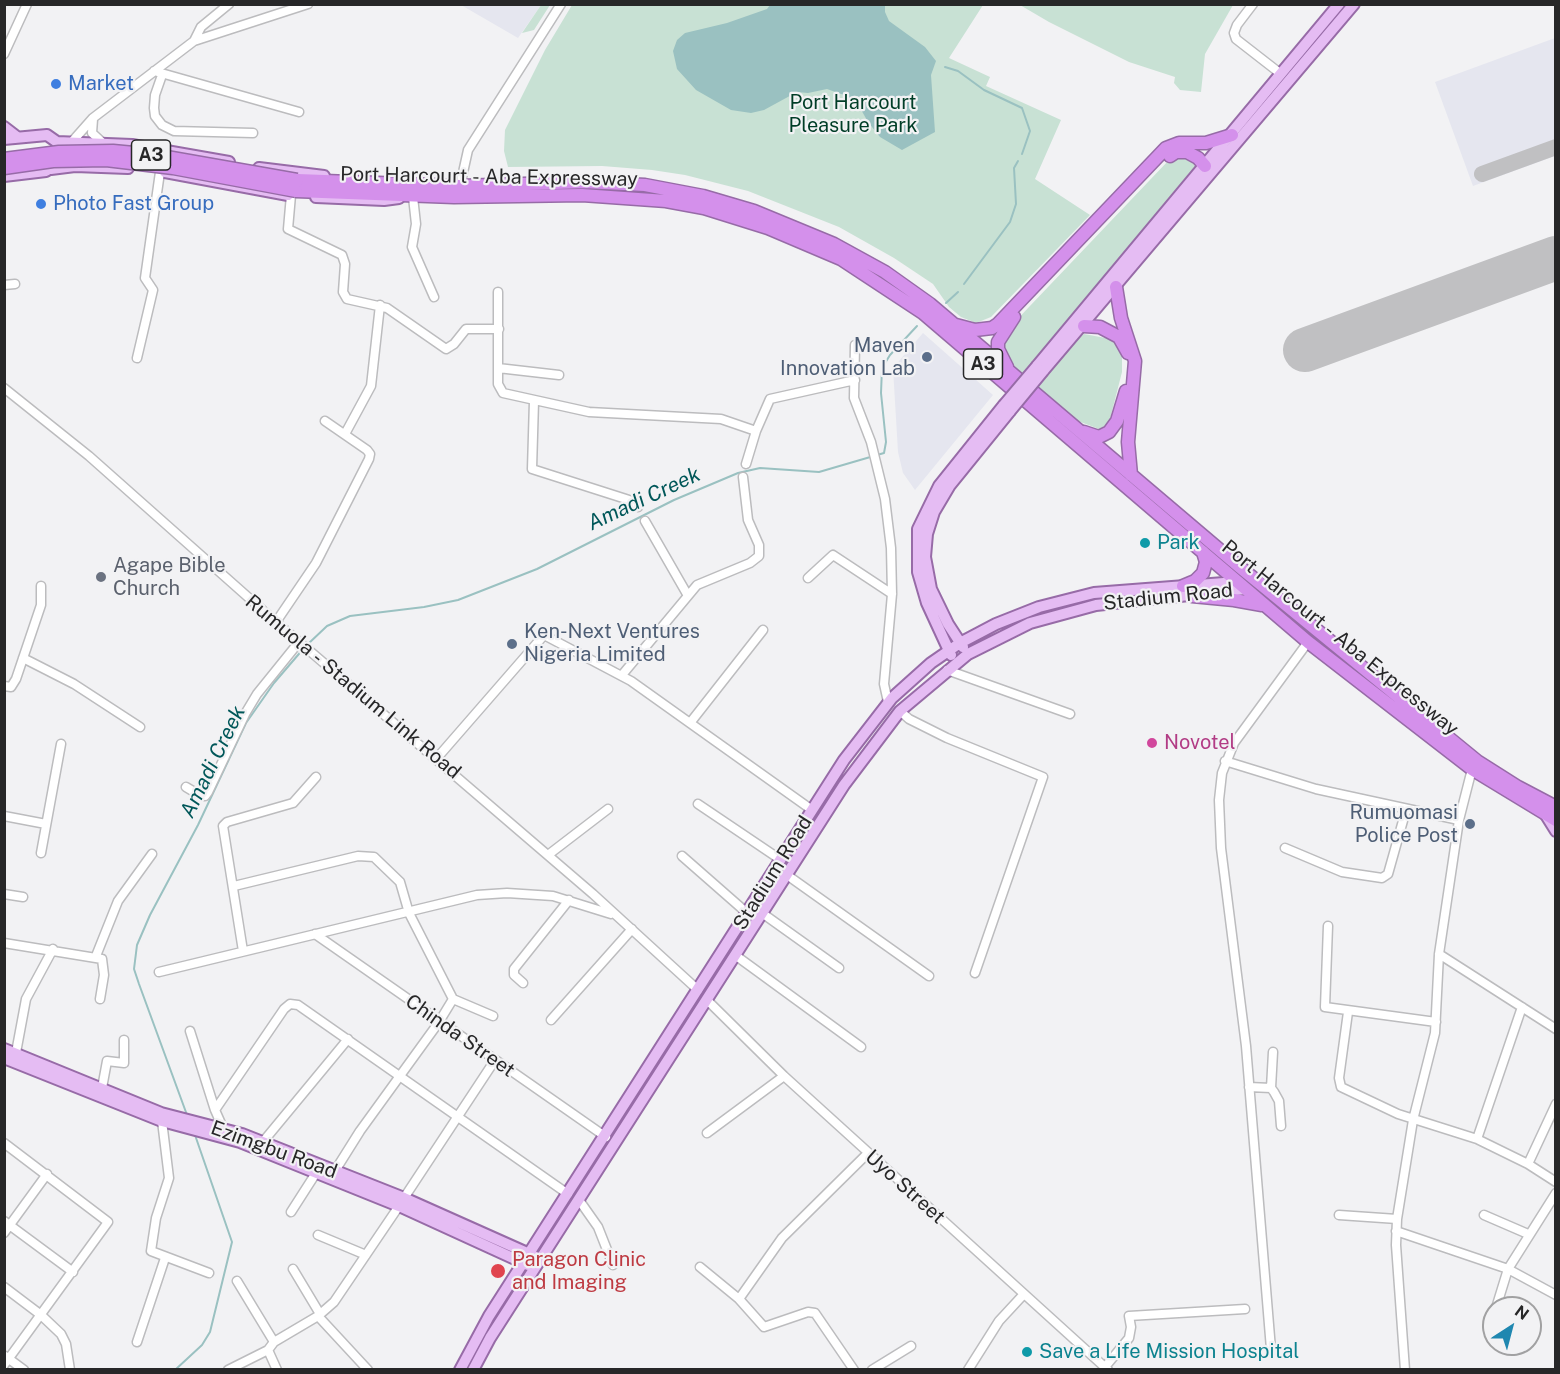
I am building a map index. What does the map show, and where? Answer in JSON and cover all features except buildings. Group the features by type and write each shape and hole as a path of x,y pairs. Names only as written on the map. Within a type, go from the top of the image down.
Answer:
{"highway":[{"path":"950,322 975,330 992,328 1166,148 1179,143 1206,143 1232,135"},
{"name":"A3","path":"4,159 67,152 113,151 155,155 295,189"},
{"path":"1010,374 998,349 998,342 1010,322 1170,155 1176,152 1187,152 1198,158 1205,166"},
{"name":"A3","path":"4,168 53,161 106,160 164,166 295,189"},
{"name":"Port Harcourt - Aba Expressway","path":"295,189 390,184 460,186 615,183 671,188 773,217 834,244 892,277 950,322 1477,761 1552,814"},
{"name":"Port Harcourt - Aba Expressway","path":"295,189 409,197 582,195 666,201 704,208 768,228 825,251 873,278 923,313 1308,642 1472,769 1552,814"},
{"path":"1116,287 1121,318 1135,361 1128,442 1131,475"},
{"path":"1080,431 1099,437 1114,427 1120,413 1129,374 1128,351 1122,340 1100,327 1084,326"},
{"path":"1183,586 1203,573 1206,562 1203,552"},
{"path":"1192,596 1266,606"}],"main road":[{"path":"951,666 948,651 927,603 918,572 916,546 918,529 939,486 1040,369 1339,4"},
{"path":"1040,369 1084,326 1354,4"},
{"path":"4,127 17,137"},
{"path":"4,139 41,134 57,142 70,144 104,144 160,149 264,168 390,184"},
{"path":"51,169 60,154 57,142"},
{"path":"4,176 51,169 100,166 295,189"},
{"path":"968,654 943,615 931,589 925,557 927,534 934,512 950,485 1007,408"},
{"name":"Stadium Road","path":"460,1370 489,1316 606,1137 812,810 861,735 888,702 948,651 1018,615 1079,596 1183,586 1241,585"},
{"name":"Stadium Road","path":"473,1370 537,1264 844,785 900,711 968,654 1030,623 1082,607 1192,596 1241,585"},
{"path":"1552,814 1556,831"},
{"name":"Ezimgbu Road","path":"4,1049 12,1058 162,1121 206,1128 316,1173 332,1176"},
{"name":"Ezimgbu Road","path":"12,1058 102,1088 181,1123"},
{"name":"Ezimgbu Road","path":"206,1128 223,1128 262,1143 332,1176 402,1202 537,1264"}],"street":[{"path":"4,54 27,4"},
{"path":"194,41 201,27 229,4"},
{"path":"70,144 93,118 158,73 194,41 283,8 309,4"},
{"path":"460,186 468,150 561,4"},
{"path":"1253,4 1237,25 1234,33 1236,39 1281,74"},
{"path":"158,73 298,112"},
{"path":"158,73 154,116 162,125 174,131 253,133"},
{"path":"93,118 92,133 104,144"},
{"path":"137,358 153,290 145,278 160,172"},
{"path":"295,189 287,227 289,231 342,255 345,264 343,291 347,299 380,305 446,349 454,344 465,329 499,329"},
{"path":"409,197 416,224 412,247 434,297"},
{"path":"4,285 15,284"},
{"path":"498,292 499,390 512,397 588,412 721,419 756,431"},
{"path":"345,434 371,386 380,305"},
{"path":"855,345 854,398 874,456 885,499 892,594 884,684 888,702"},
{"path":"498,368 559,375"},
{"path":"746,464 767,403 774,396 855,380"},
{"name":"Rumuola - Stadium Link Road","path":"4,388 89,456 276,622 617,915 698,990"},
{"path":"534,401 532,469 635,502 638,507"},
{"path":"276,622 316,563 369,459 370,454 367,450 325,421"},
{"path":"622,675 687,594 701,582 750,563 759,556 759,545 748,520 743,477"},
{"path":"645,521 687,594"},
{"path":"808,578 833,555 892,594"},
{"path":"4,686 13,685 41,605 41,585"},
{"path":"690,723 763,630"},
{"path":"437,758 544,635 622,675 812,810"},
{"path":"1271,1349 1249,1087 1221,848 1219,800 1225,761 1234,743 1308,642"},
{"path":"186,787 205,796 257,694 303,645"},
{"path":"22,658 84,689 140,727"},
{"path":"951,666 1070,714"},
{"path":"900,711 909,719 947,738 1044,777 975,973"},
{"path":"41,853 58,773 61,744"},
{"path":"1225,761 1316,789 1459,820"},
{"path":"1405,1370 1397,1220 1413,1120 1436,1022 1439,954 1459,820 1472,769"},
{"path":"243,951 234,886 222,829 224,824 293,803 315,777"},
{"path":"698,804 781,860"},
{"path":"548,855 608,809"},
{"path":"1285,848 1342,872 1382,878 1388,874 1406,810"},
{"path":"4,816 46,824"},
{"path":"96,956 114,907 152,855"},
{"path":"234,886 358,856 370,856 397,876 409,913 453,999 493,1016"},
{"path":"682,856 747,913"},
{"path":"787,875 929,976"},
{"path":"159,972 477,895 507,892 531,893 579,902 617,915"},
{"path":"4,894 23,897"},
{"path":"579,902 588,901 593,894"},
{"path":"523,983 514,975 514,969 569,900"},
{"path":"762,913 839,968"},
{"path":"1328,926 1323,1001 1325,1007 1348,1012 1436,1022"},
{"path":"551,1020 632,929"},
{"name":"Chinda Street","path":"315,934 606,1137"},
{"path":"4,943 96,956 104,963 100,999"},
{"path":"12,1058 26,999 53,949"},
{"path":"1439,954 1556,1029"},
{"path":"735,955 861,1047"},
{"path":"332,1176 453,999"},
{"name":"Uyo Street","path":"707,1000 784,1076 1106,1368"},
{"path":"215,1110 290,1004 298,1005 457,1114 568,1194"},
{"path":"1477,1139 1522,1007"},
{"path":"1348,1012 1339,1083 1351,1092 1413,1120 1477,1139 1528,1164 1556,1182"},
{"path":"190,1031 223,1128"},
{"path":"262,1143 348,1038"},
{"path":"102,1088 106,1061 124,1063 124,1040"},
{"path":"1273,1052 1271,1088 1279,1101 1281,1126"},
{"path":"228,1370 268,1350 274,1342 319,1315 334,1302 495,1060"},
{"path":"706,1133 784,1076"},
{"path":"1249,1087 1271,1088"},
{"path":"1528,1164 1556,1104"},
{"path":"162,1121 169,1178 158,1210 150,1247 153,1253 208,1274"},
{"path":"4,1143 108,1222 74,1272 6,1360 24,1370"},
{"path":"739,1299 782,1238 868,1153"},
{"path":"291,1212 316,1173"},
{"path":"46,1174 6,1226 74,1272"},
{"path":"1500,1296 1508,1269 1556,1193"},
{"path":"579,1200 598,1227 613,1265"},
{"path":"1339,1215 1397,1220"},
{"path":"1484,1215 1528,1234"},
{"path":"1396,1232 1508,1269 1556,1295"},
{"path":"318,1235 366,1256"},
{"path":"136,1342 165,1258"},
{"path":"700,1267 739,1299 764,1327 808,1312 815,1313 854,1370"},
{"path":"293,1269 319,1315 368,1369"},
{"path":"237,1281 274,1342"},
{"path":"4,1287 41,1315 64,1339 70,1370"},
{"path":"968,1370 999,1321 1024,1294"},
{"path":"1106,1368 1131,1333 1129,1317 1245,1309"},
{"path":"872,1370 911,1347"},
{"path":"268,1350 277,1370"}],"shaded area":[{"path":"461,5 541,5 518,38"},
{"path":"1555,38 1555,156 1473,186 1435,82"},
{"path":"923,333 993,395 915,490 903,473 898,452 893,368"}],"green space":[{"path":"541,5 550,5 534,30 522,33"},
{"name":"Port Harcourt Pleasure Park","path":"572,5 983,5 949,58 990,77 986,86 1061,120 1035,179 1090,215 991,317 976,323 961,317 949,307 933,284 894,258 839,227 748,191 685,175 652,170 602,166 508,167 504,151 505,130 545,50"},
{"path":"1020,5 1233,5 1205,54 1201,92 1180,90 1174,83 1175,77 1129,62"},
{"path":"1181,157 1192,161 1196,168 1022,376 1001,349 1009,328 1168,161"},
{"path":"1084,334 1111,339 1119,347 1122,356 1122,372 1110,419 1099,429 1078,421 1037,386 1077,339"}],"water":[{"path":"770,5 885,5 889,21 925,47 936,61 931,75 935,132 902,150 880,137 859,106 844,95 827,89 808,93 797,92 764,110 751,113 731,110 696,90 677,69 673,51 677,40 685,33 727,23 767,9"}],"waterway":[{"name":"Amadi Creek","path":"945,67 958,71 984,90 1022,108 1030,131 1022,154"},
{"name":"Amadi Creek","path":"964,284 1010,222 1016,204 1014,168 1018,161"},
{"name":"Amadi Creek","path":"946,303 958,292"},
{"name":"Amadi Creek","path":"308,644 327,626 350,616 424,607 458,600 537,569 674,500 738,473 760,468 819,472 884,453 886,442 881,393 882,368 890,355 917,326"},
{"name":"Amadi Creek","path":"187,1115 134,969 137,945 150,915 198,825 246,723 274,683 304,648"},
{"name":"Amadi Creek","path":"175,1370 202,1345 210,1332 232,1242 195,1135"}],"taxiway":[{"path":"1482,174 1556,147"}],"runway":[{"path":"1305,350 1556,258"}],"place":[{"name":"Market","path":"56,84"},
{"name":"Photo Fast Group","path":"41,204"},
{"name":"Maven Innovation Lab","path":"927,357"},
{"name":"Park","path":"1145,543"},
{"name":"Agape Bible Church","path":"101,577"},
{"name":"Ken-Next Ventures Nigeria Limited","path":"512,644"},
{"name":"Novotel","path":"1152,743"},
{"name":"Rumuomasi Police Post","path":"1470,824"},
{"name":"Paragon Clinic and Imaging","path":"498,1271"},
{"name":"Save a Life Mission Hospital","path":"1027,1352"}]}
